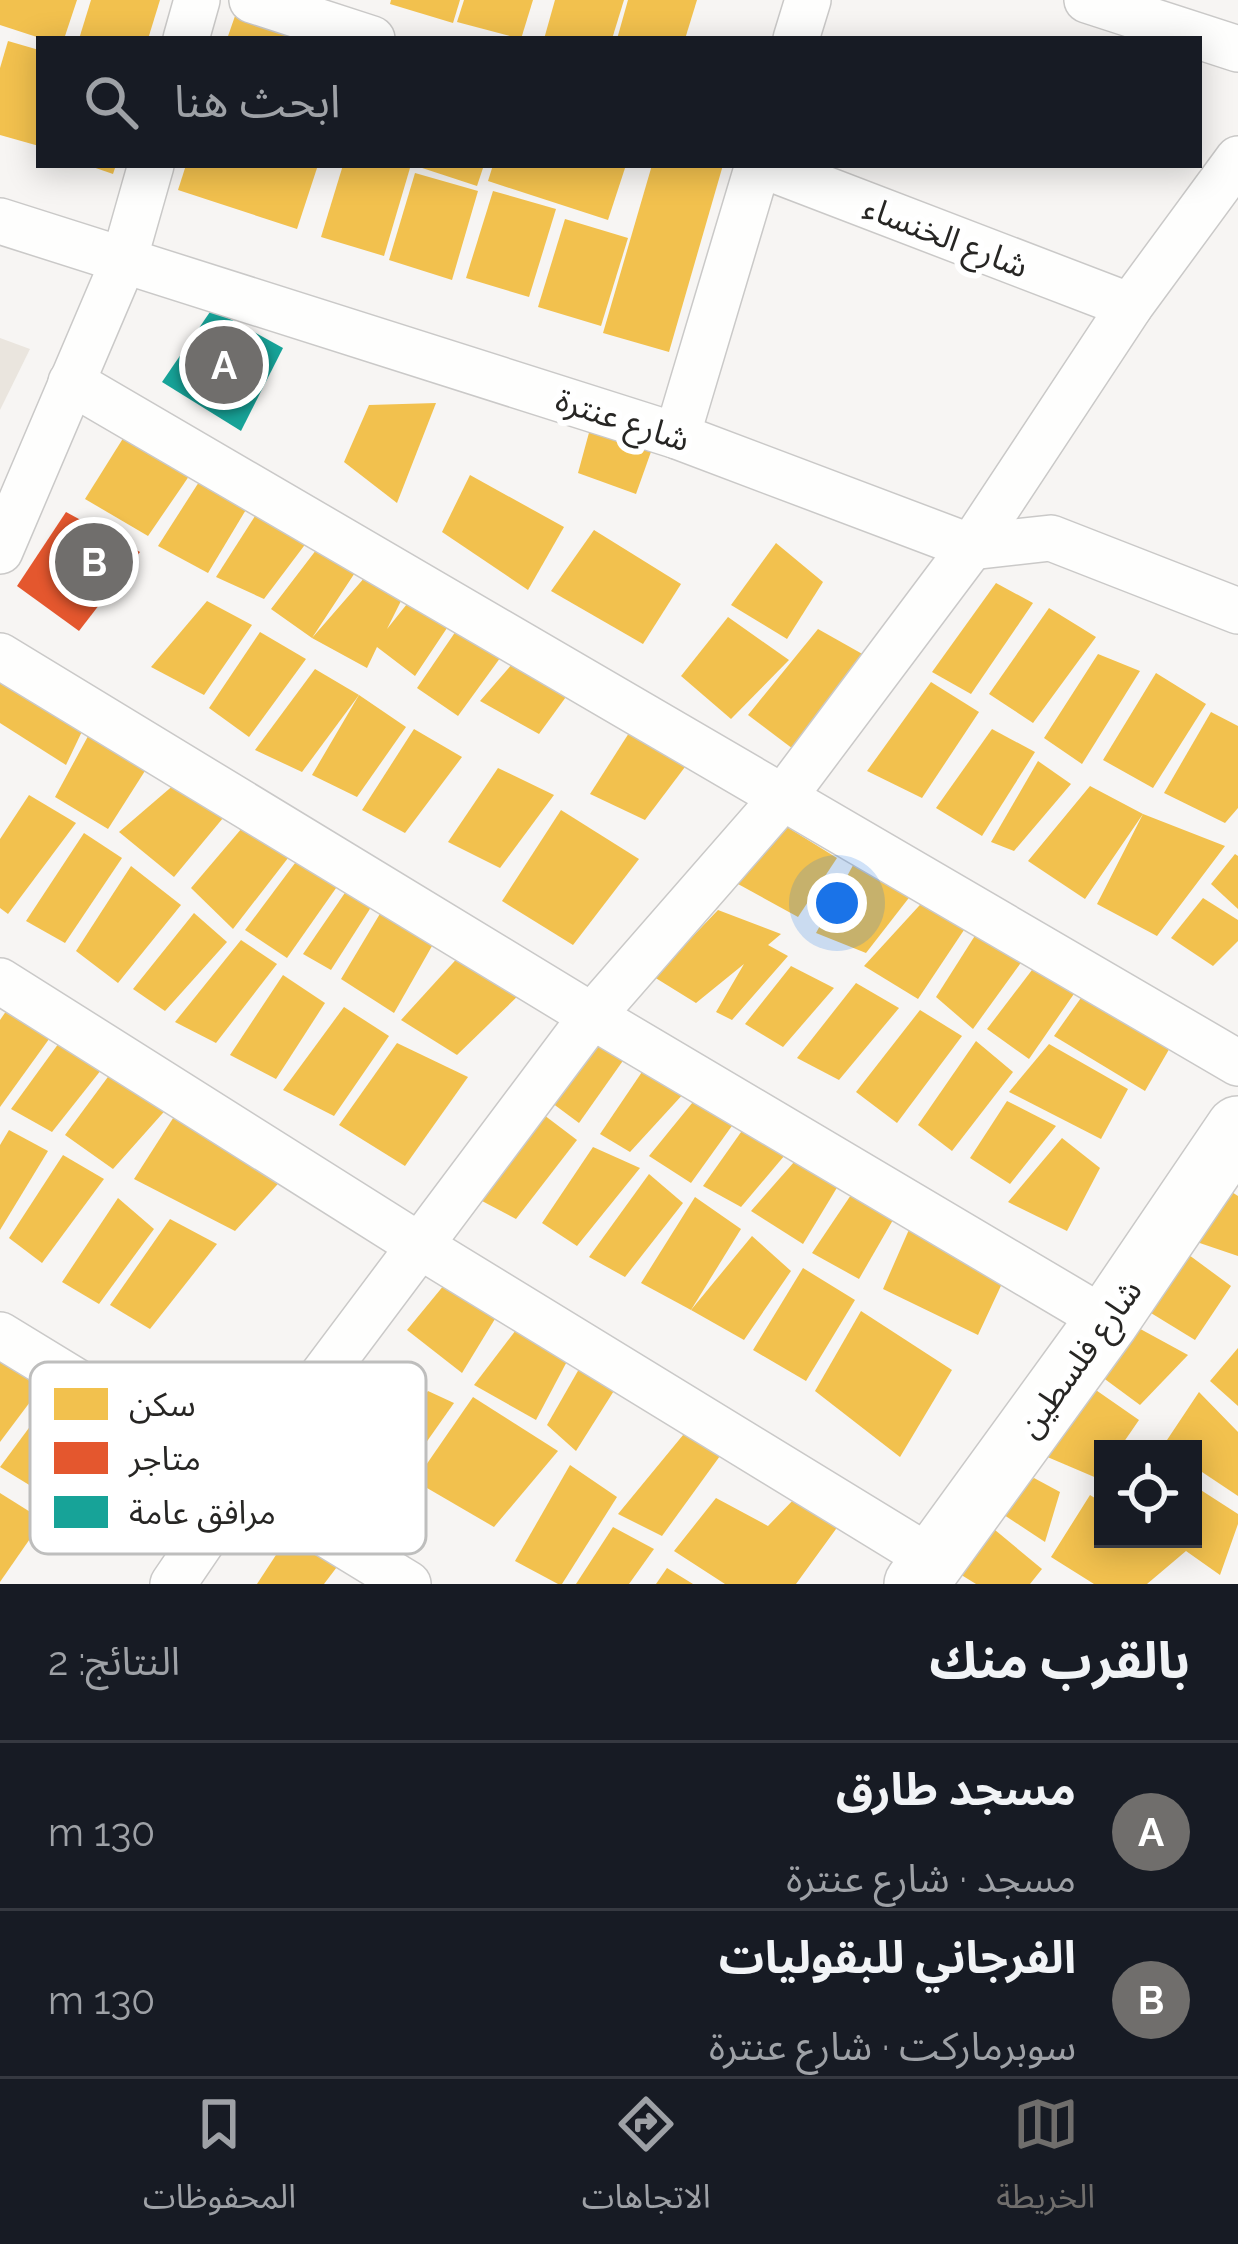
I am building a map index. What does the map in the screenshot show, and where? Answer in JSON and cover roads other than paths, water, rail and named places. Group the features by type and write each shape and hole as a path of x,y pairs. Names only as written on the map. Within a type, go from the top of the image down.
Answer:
{"street":[{"path":"187,36 197,0"},
{"path":"252,0 363,36"},
{"path":"797,36 808,0"},
{"path":"1100,2 1200,36"},
{"path":"1202,37 1238,49"},
{"path":"332,1362 592,1016 785,795 971,548 1130,306 1238,159"},
{"path":"0,551 124,260 150,168"},
{"path":"677,436 759,168"},
{"name":"شارع الخنساء","path":"768,168 1130,306"},
{"name":"شارع عنترة","path":"0,221 677,436 971,548"},
{"path":"71,382 1238,1063"},
{"path":"971,548 1051,538 1238,611"},
{"path":"0,656 592,1016 1107,1321"},
{"path":"0,981 925,1572"},
{"name":"شارع فلسطين","path":"925,1572 1107,1321 1238,1128"},
{"path":"0,1336 42,1362"},
{"path":"172,1584 193,1554"},
{"path":"358,1554 408,1584"}],"place":[{"name":"مسجد طارق","path":"224,365"},
{"name":"الفرجاني للبقوليات","path":"94,562"}]}
